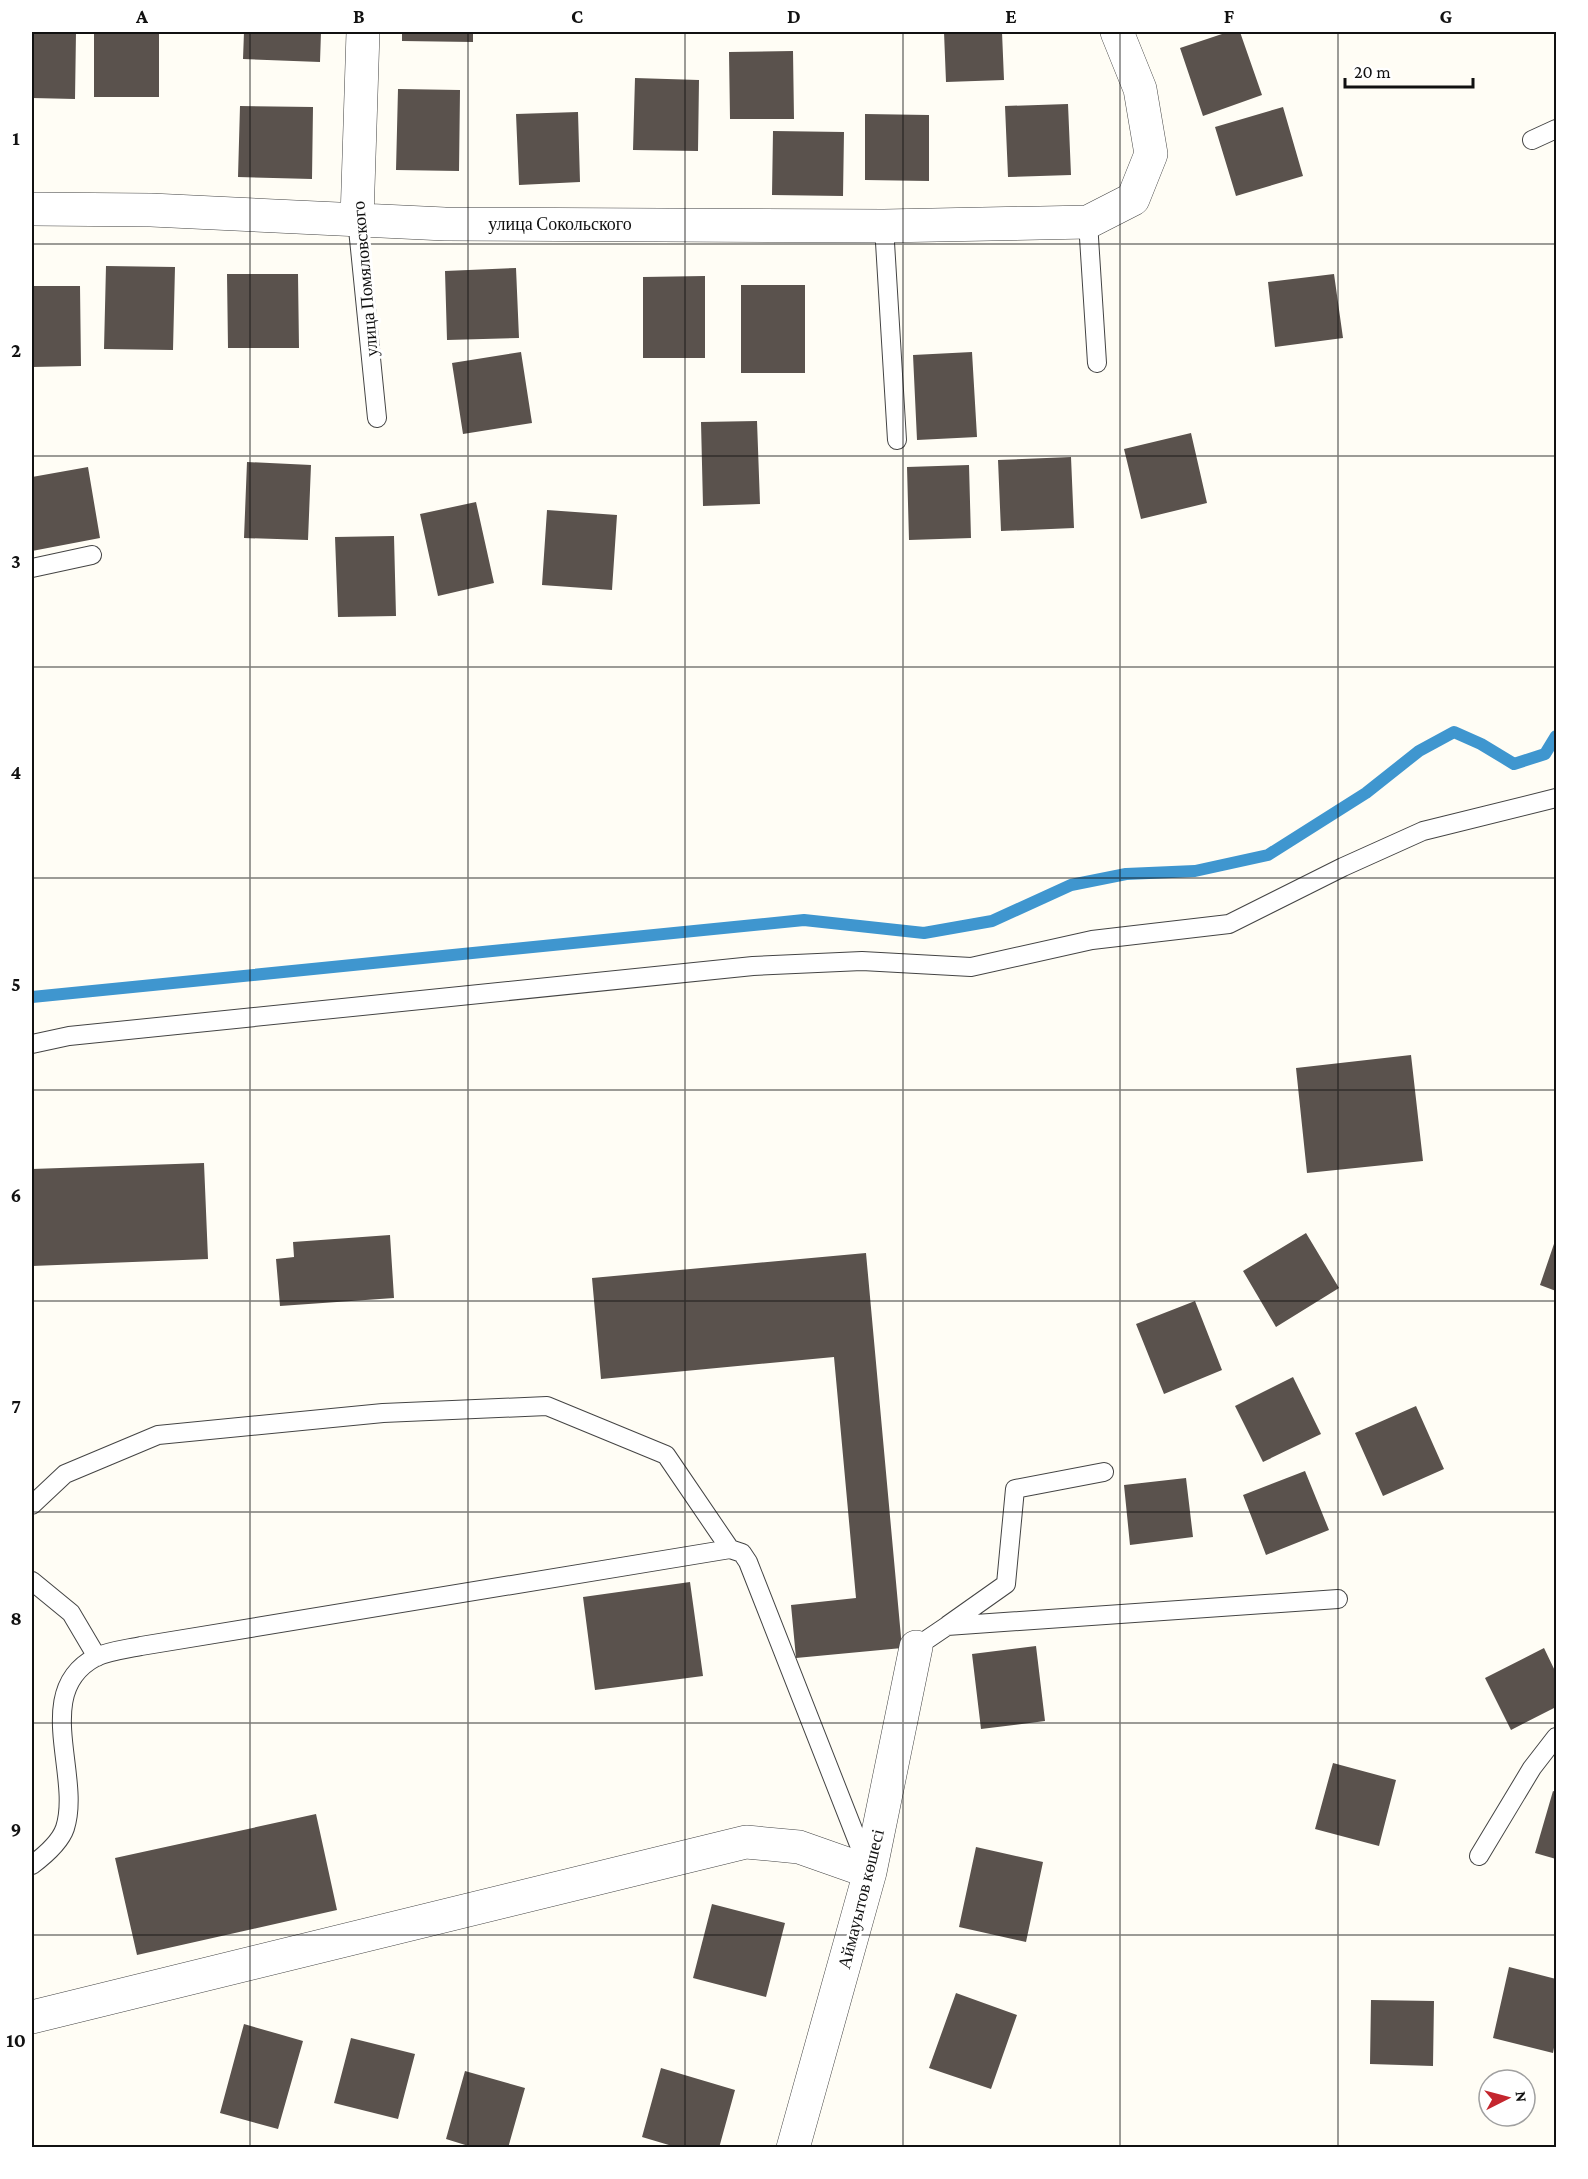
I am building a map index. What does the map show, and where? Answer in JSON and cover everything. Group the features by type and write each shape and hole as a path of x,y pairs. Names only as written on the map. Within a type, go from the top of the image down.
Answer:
{"street":[{"name":"улица Помяловского","path":"357,219 363,32"},
{"path":"1088,222 1133,199 1151,154 1140,89 1117,32"},
{"name":"улица Сокольского","path":"32,209 151,210 446,224 884,225 1088,222"},
{"name":"Аймауытов көшесі","path":"793,2148 870,1872 916,1647"},
{"path":"32,2017 746,1842 799,1847 870,1872"}],"lane":[{"path":"1532,140 1557,129"},
{"name":"улица Помяловского","path":"357,219 377,418"},
{"path":"1088,222 1097,363"},
{"path":"884,225 897,440"},
{"path":"32,568 92,555"},
{"path":"32,1044 69,1036 753,966 862,961 971,967 1092,940 1230,924 1343,867 1423,831 1557,798"},
{"path":"32,1505 65,1474 158,1435 383,1413 547,1406 666,1455 730,1549"},
{"path":"916,1647 1006,1584 1015,1489 1104,1472"},
{"path":"32,1865 46,1855 65,1828 68,1793 62,1743 64,1694 79,1670 97,1657 141,1646 730,1549 742,1553 748,1562 870,1872"},
{"path":"32,1581 71,1613 97,1657"},
{"path":"947,1626 1338,1599"},
{"path":"1479,1856 1532,1768 1557,1737"}],"building":[{"path":"32,32 76,32 75,99 32,98"},
{"path":"94,32 159,32 159,97 94,97"},
{"path":"244,32 321,32 320,62 243,59"},
{"path":"402,32 473,32 473,42 402,41"},
{"path":"944,32 1002,32 1004,80 946,82"},
{"path":"1228,32 1240,32 1262,95 1203,116 1180,48"},
{"path":"793,51 794,119 730,119 729,52"},
{"path":"635,78 699,80 698,151 633,150"},
{"path":"398,89 460,90 459,171 396,170"},
{"path":"1068,104 1071,175 1008,177 1005,106"},
{"path":"240,106 313,107 312,179 238,177"},
{"path":"1283,107 1303,176 1236,196 1215,127"},
{"path":"578,112 580,182 519,185 516,114"},
{"path":"865,114 929,115 929,181 865,180"},
{"path":"773,131 844,132 843,196 772,195"},
{"path":"106,266 175,267 173,350 104,349"},
{"path":"516,268 519,338 447,340 445,271"},
{"path":"227,274 298,274 299,348 228,348"},
{"path":"1334,274 1343,338 1275,347 1268,282"},
{"path":"705,276 705,358 643,358 643,277"},
{"path":"741,285 805,285 805,373 741,373"},
{"path":"32,286 80,286 81,366 32,367"},
{"path":"521,352 532,423 463,434 452,363"},
{"path":"972,352 977,437 917,440 913,355"},
{"path":"757,421 760,504 703,506 701,422"},
{"path":"1191,433 1207,503 1141,519 1124,449"},
{"path":"1071,457 1074,528 1001,531 998,460"},
{"path":"247,462 311,465 308,540 244,538"},
{"path":"969,465 971,538 909,540 907,467"},
{"path":"88,467 100,538 32,551 32,477"},
{"path":"476,502 494,583 438,596 420,514"},
{"path":"547,510 617,515 612,590 542,585"},
{"path":"394,536 396,616 338,617 335,537"},
{"path":"1411,1055 1423,1161 1307,1173 1296,1068"},
{"path":"204,1163 208,1259 32,1266 32,1169"},
{"path":"1306,1233 1339,1288 1276,1327 1243,1271"},
{"path":"390,1235 394,1298 280,1306 276,1259 294,1257 293,1242"},
{"path":"1556,1238 1556,1291 1540,1285"},
{"path":"866,1253 902,1648 796,1658 791,1605 856,1598 834,1357 601,1379 592,1278"},
{"path":"1195,1301 1222,1370 1164,1394 1136,1324"},
{"path":"1293,1377 1321,1434 1263,1462 1235,1406"},
{"path":"1416,1406 1444,1469 1383,1496 1355,1433"},
{"path":"1305,1471 1329,1530 1266,1555 1243,1495"},
{"path":"1186,1478 1193,1537 1130,1545 1124,1485"},
{"path":"690,1582 703,1676 595,1690 583,1597"},
{"path":"1036,1646 1045,1721 981,1729 972,1654"},
{"path":"1544,1648 1556,1673 1556,1707 1511,1730 1485,1678"},
{"path":"1333,1763 1396,1780 1379,1846 1315,1829"},
{"path":"1553,1791 1556,1792 1556,1859 1535,1853"},
{"path":"316,1814 337,1910 137,1955 115,1858"},
{"path":"976,1847 1043,1862 1026,1942 959,1927"},
{"path":"712,1904 785,1923 766,1997 693,1978"},
{"path":"1509,1967 1556,1979 1556,2037 1553,2053 1493,2038"},
{"path":"956,1993 1017,2015 991,2089 929,2068"},
{"path":"1371,2000 1434,2001 1433,2066 1370,2064"},
{"path":"244,2024 303,2041 278,2129 220,2113"},
{"path":"351,2038 415,2054 398,2119 334,2103"},
{"path":"661,2068 735,2090 719,2148 679,2148 642,2137"},
{"path":"465,2071 525,2088 508,2148 475,2148 446,2139"}],"waterway":[{"path":"32,997 804,920 924,933 992,921 1071,885 1126,874 1195,871 1268,855 1366,793 1419,751 1454,732 1481,744 1514,764 1545,754 1556,736"}]}
